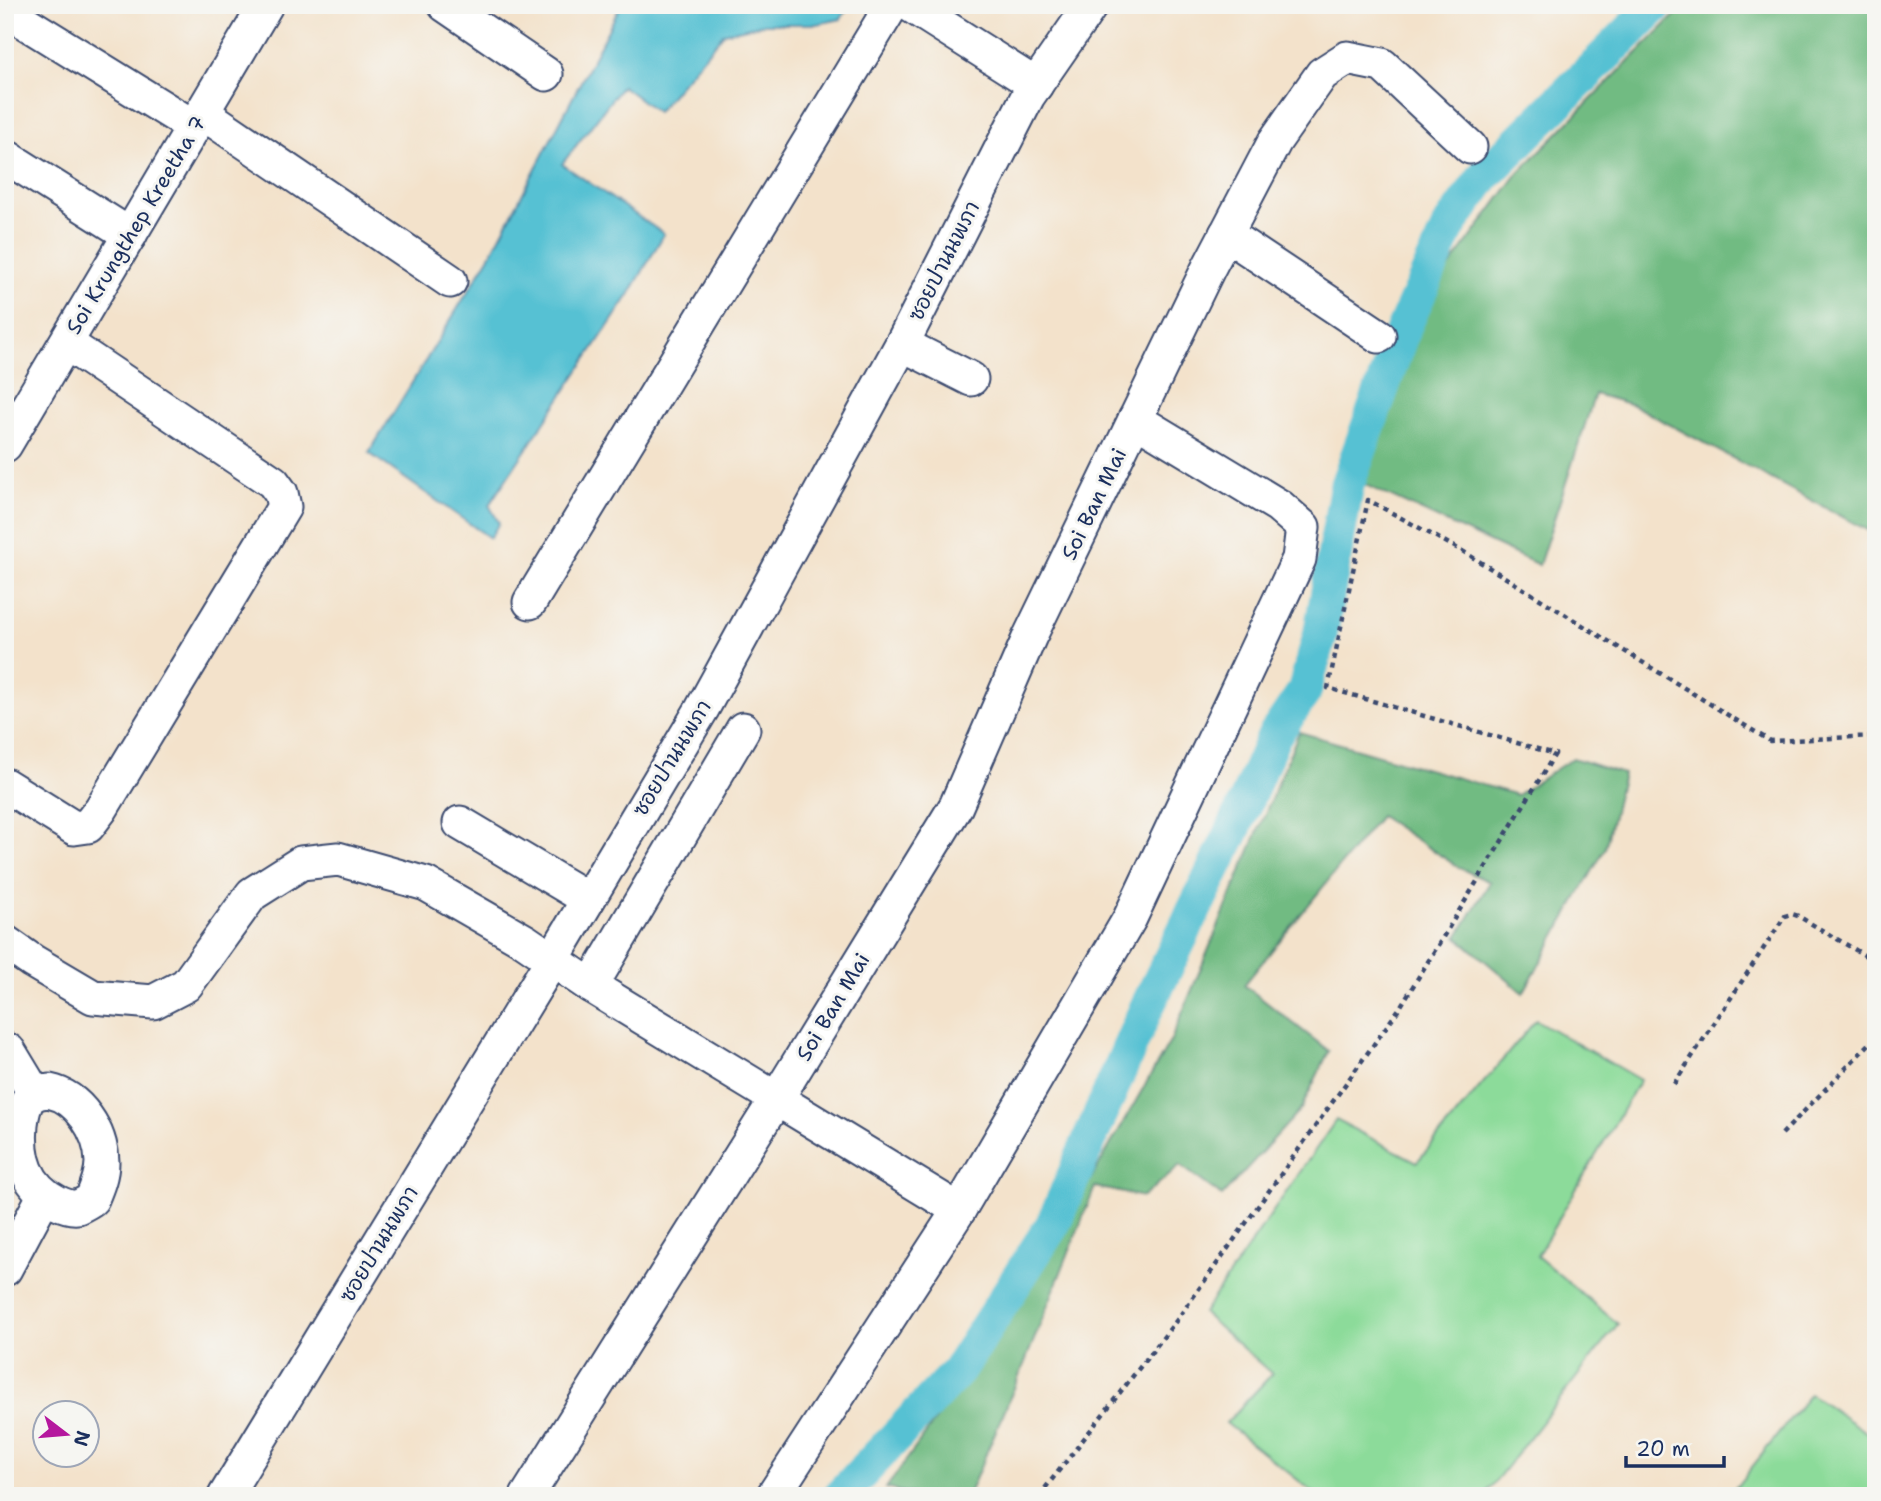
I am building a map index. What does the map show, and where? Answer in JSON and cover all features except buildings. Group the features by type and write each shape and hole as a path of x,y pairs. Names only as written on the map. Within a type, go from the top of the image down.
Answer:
{"street":[{"name":"Soi Krungthep Kreetha 7","path":"5,445 266,5"},
{"path":"445,5 546,74"},
{"path":"530,602 892,5"},
{"path":"910,5 1036,85"},
{"name":"ซอยปานนพภา","path":"225,1496 552,961 702,709 902,344 1028,96 1091,5"},
{"path":"5,10 198,120 450,281"},
{"name":"Soi Ban Mai","path":"527,1496 777,1098 956,806 1030,636 1226,234 1275,141 1322,74 1347,58 1382,65 1470,147"},
{"path":"5,156 130,236"},
{"path":"1226,234 1379,336"},
{"path":"5,785 74,828 88,826 284,507 281,493 272,482 66,343"},
{"path":"902,344 971,379"},
{"path":"773,1496 959,1210 1130,918 1299,559 1303,527 1279,506 1135,419"},
{"path":"592,986 743,729"},
{"path":"460,823 588,899"},
{"path":"5,942 93,997 153,1002 186,985 252,894 301,863 338,859 426,884 525,941 592,986 959,1210"},
{"path":"5,1049 9,1051 35,1094"},
{"path":"49,1091 61,1093 82,1111 96,1135 102,1162 92,1199 76,1208 44,1196 26,1170 21,1147 21,1128 29,1098 49,1091"},
{"path":"5,1269 44,1196"}],"path":[{"path":"1039,1496 1176,1321 1399,1009 1555,754 1328,688 1368,500 1464,552 1770,741 1876,736"},
{"path":"1674,1084 1785,916 1798,916 1876,962"},
{"path":"1782,1134 1876,1037"}],"green space":[{"path":"1685,5 1876,5 1876,511 1869,531 1633,405 1595,394 1539,565 1361,483 1439,281 1519,172"},
{"path":"1299,732 1517,795 1573,758 1623,774 1605,849 1523,993 1457,937 1490,882 1460,868 1380,816 1244,985 1329,1051 1301,1109 1222,1196 1180,1165 1143,1197 1095,1187 968,1496 920,1496 886,1488 955,1393 1078,1201 1171,1040"},
{"path":"1536,1020 1640,1080 1537,1256 1618,1324 1484,1496 1318,1496 1226,1423 1272,1374 1203,1313 1336,1120 1417,1162"},
{"path":"1810,1394 1876,1439 1876,1496 1729,1496"}],"water":[{"path":"621,5 850,5 841,19 817,24 764,24 724,33 657,112 622,86 562,164 664,234 629,295 489,505 499,523 490,538 369,453 491,254"}],"waterway":[{"path":"840,1496 958,1371 1053,1224 1146,1009 1236,824 1274,736 1304,692 1320,636 1347,485 1403,330 1449,226 1485,175 1656,5"}]}
